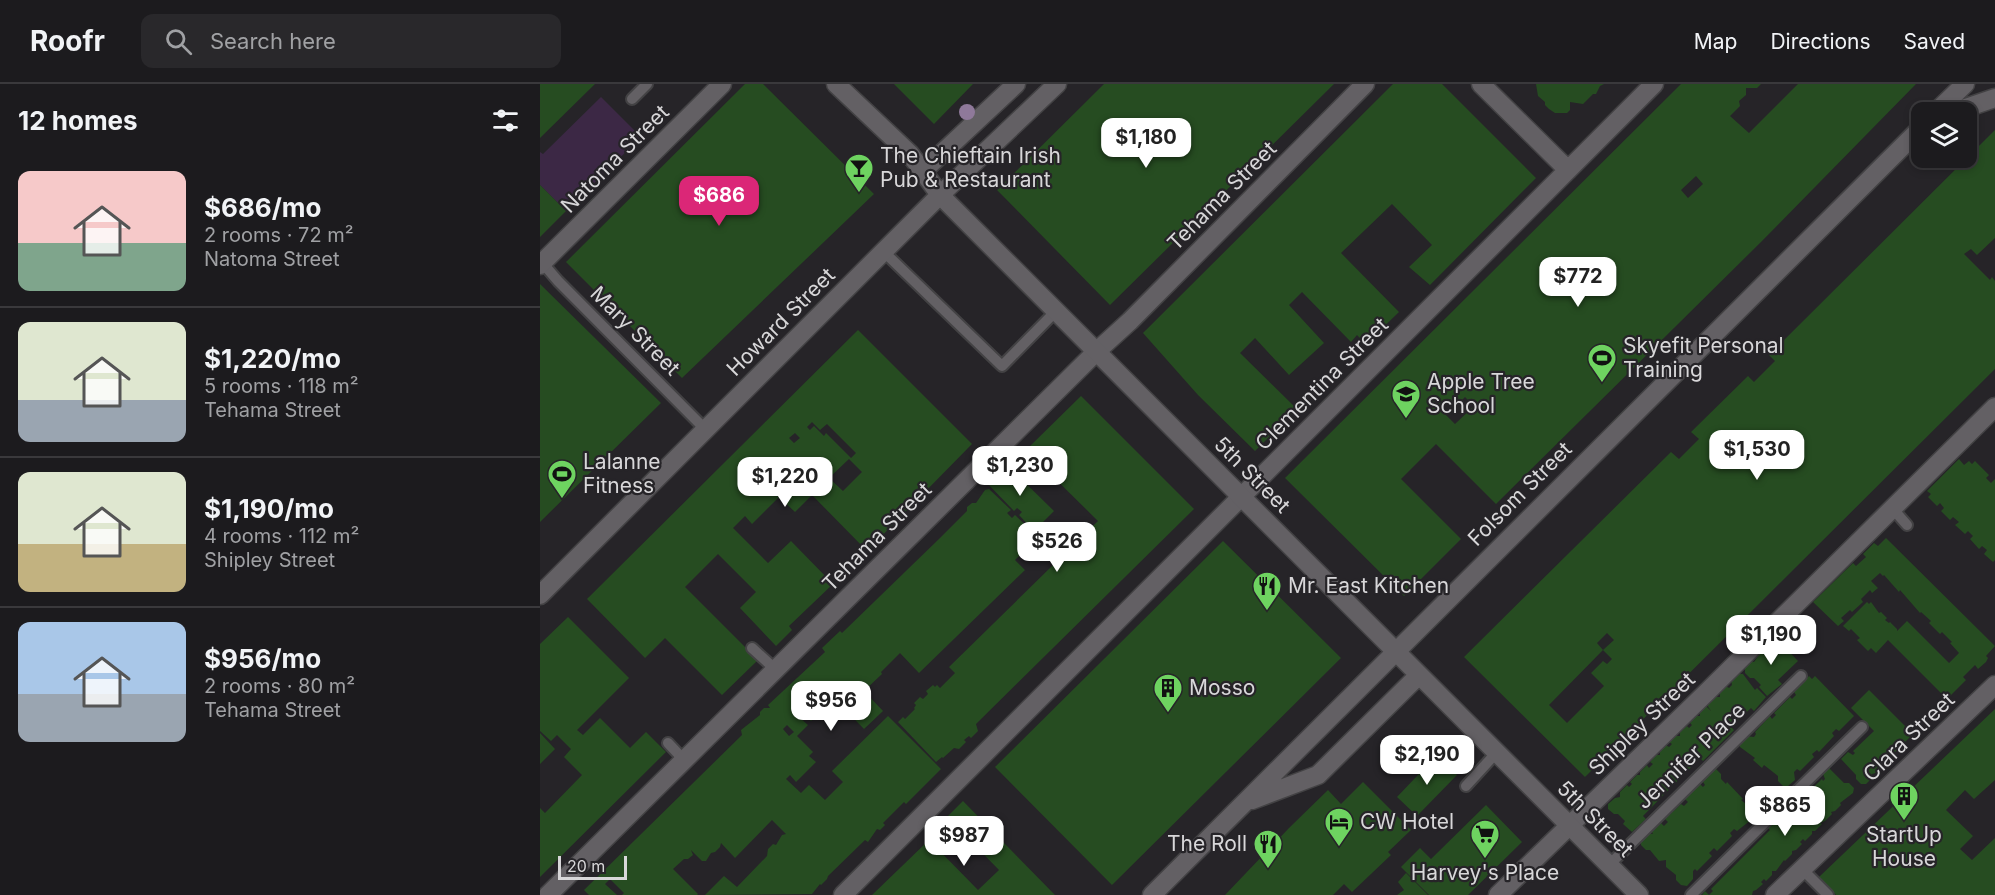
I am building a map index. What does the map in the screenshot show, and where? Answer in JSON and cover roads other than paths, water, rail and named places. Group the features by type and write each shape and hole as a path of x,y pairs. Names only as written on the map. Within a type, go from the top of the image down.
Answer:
{"street":[{"name":"Natoma Street","path":"541,262 722,84"},
{"name":"5th Street","path":"836,84 910,154 940,195 1639,895"},
{"path":"923,171 1016,84"},
{"name":"Howard Street","path":"540,595 940,195 1057,84"},
{"name":"Tehama Street","path":"548,895 1097,351 1130,321 1365,84"},
{"path":"1481,84 1568,170"},
{"name":"Clementina Street","path":"843,895 1654,84"},
{"path":"1946,102 1965,84"},
{"path":"1977,104 1995,98"},
{"name":"Folsom Street","path":"1152,895 1911,138"},
{"name":"Shipley Street","path":"1498,895 1995,407"},
{"path":"1244,803 1318,776 1419,675"},
{"name":"Clara Street","path":"1775,895 1995,686"}],"lane":[{"path":"632,99 647,84"},
{"path":"884,252 1002,366 1056,311"},
{"name":"Mary Street","path":"541,262 558,282 705,429"},
{"path":"1893,509 1907,525"},
{"path":"752,648 775,669"},
{"name":"Jennifer Place","path":"1609,865 1801,676"},
{"path":"1691,895 1862,727"},
{"path":"668,743 684,760"},
{"path":"1466,786 1497,752"},
{"path":"1802,869 1828,895"}],"place":[{"name":"The Chieftain Irish Pub & Restaurant","path":"859,194"},
{"name":"Skyefit Personal Training","path":"1602,384"},
{"name":"Apple Tree School","path":"1406,420"},
{"name":"Lalanne Fitness","path":"562,500"},
{"name":"Mr. East Kitchen","path":"1267,612"},
{"name":"Mosso","path":"1168,714"},
{"name":"StartUp House","path":"1904,822"},
{"name":"CW Hotel","path":"1339,848"},
{"name":"Harvey's Place","path":"1485,860"},
{"name":"The Roll","path":"1268,870"}]}
